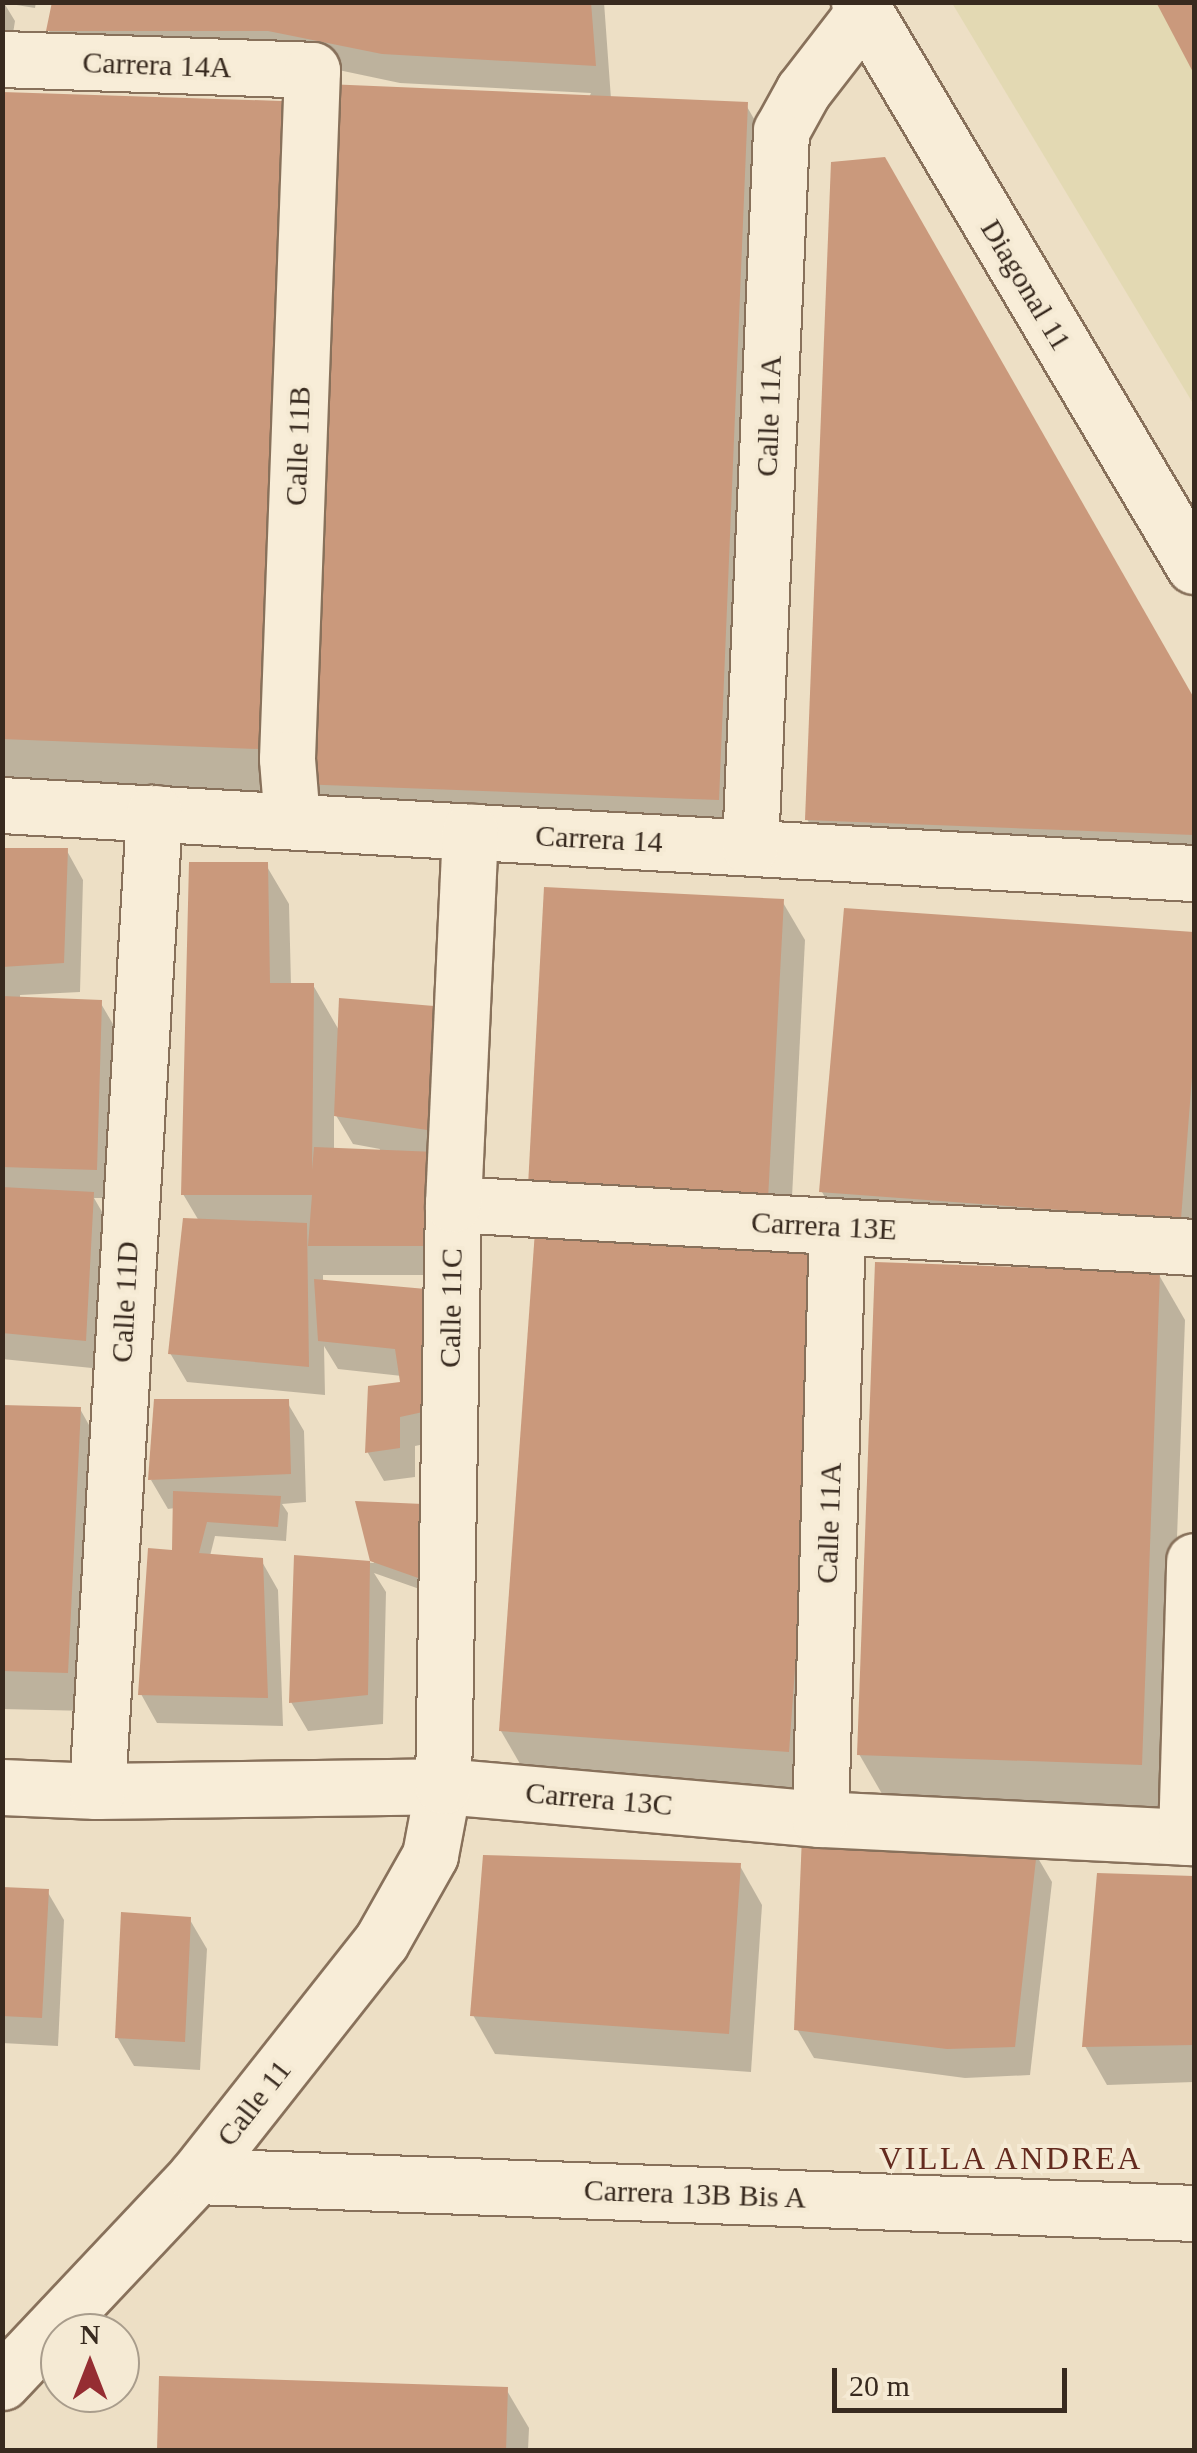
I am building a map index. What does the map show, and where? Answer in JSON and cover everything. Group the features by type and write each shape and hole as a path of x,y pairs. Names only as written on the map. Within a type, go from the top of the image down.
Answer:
{"street":[{"name":"Diagonal 11","path":"862,7 1194,566"},
{"name":"Calle 11A","path":"750,847 781,131 804,90 862,7"},
{"name":"Carrera 14A","path":"2,60 312,70"},
{"name":"Calle 11B","path":"292,821 287,759 312,70"},
{"name":"Carrera 14","path":"2,805 1194,873"},
{"name":"Calle 11D","path":"96,1791 154,813"},
{"name":"Calle 11C","path":"443,1786 453,1204 470,832"},
{"name":"Carrera 13E","path":"453,1204 1194,1247"},
{"name":"Calle 11A","path":"820,1819 837,1227"},
{"path":"1190,1837 1194,1561"},
{"name":"Carrera 13C","path":"2,1786 96,1791 443,1786 820,1819 1190,1837"},
{"name":"Calle 11","path":"2,2382 196,2176 380,1942 430,1856 443,1786"},
{"name":"Carrera 13B Bis A","path":"196,2176 1194,2213"}],"shaded area":[{"path":"952,3 1194,3 1194,405"}],"building":[{"path":"52,2 591,2 596,66 382,54 268,31 46,31"},
{"path":"1156,2 1194,2 1194,74"},
{"path":"326,84 748,102 719,800 298,784"},
{"path":"2,92 282,101 259,749 2,739"},
{"path":"885,157 1194,698 1194,835 805,820 831,162"},
{"path":"2,848 68,848 64,963 2,967"},
{"path":"189,862 268,862 270,983 314,983 312,1170 314,1147 436,1152 429,1246 308,1246 312,1195 181,1195"},
{"path":"544,887 784,899 768,1199 528,1186"},
{"path":"844,908 1194,932 1194,1051 1181,1219 819,1192"},
{"path":"2,996 102,1000 97,1170 2,1167"},
{"path":"339,998 434,1006 434,1131 334,1116"},
{"path":"2,1187 94,1192 86,1341 2,1333"},
{"path":"183,1218 307,1223 309,1367 168,1354"},
{"path":"535,1231 825,1252 789,1752 499,1731"},
{"path":"875,1262 1160,1272 1142,1765 857,1755"},
{"path":"314,1279 426,1289 423,1412 400,1417 400,1448 365,1453 368,1386 400,1382 395,1349 318,1341"},
{"path":"154,1399 289,1399 291,1474 148,1480"},
{"path":"2,1405 81,1407 68,1673 2,1671"},
{"path":"173,1491 281,1496 278,1527 207,1522 199,1553 263,1558 268,1698 138,1695 148,1548 172,1550"},
{"path":"355,1501 423,1504 421,1579 370,1561"},
{"path":"294,1555 370,1561 368,1695 289,1703"},
{"path":"802,1836 1037,1850 1015,2047 947,2049 794,2030"},
{"path":"483,1855 741,1863 729,2034 470,2016"},
{"path":"1097,1873 1194,1876 1194,2045 1082,2047"},
{"path":"2,1887 49,1889 42,2018 2,2016"},
{"path":"121,1912 191,1917 185,2042 115,2038"},
{"path":"159,2376 508,2387 506,2450 157,2450"}],"district":[{"name":"VILLA ANDREA","path":"1011,2158"}]}
